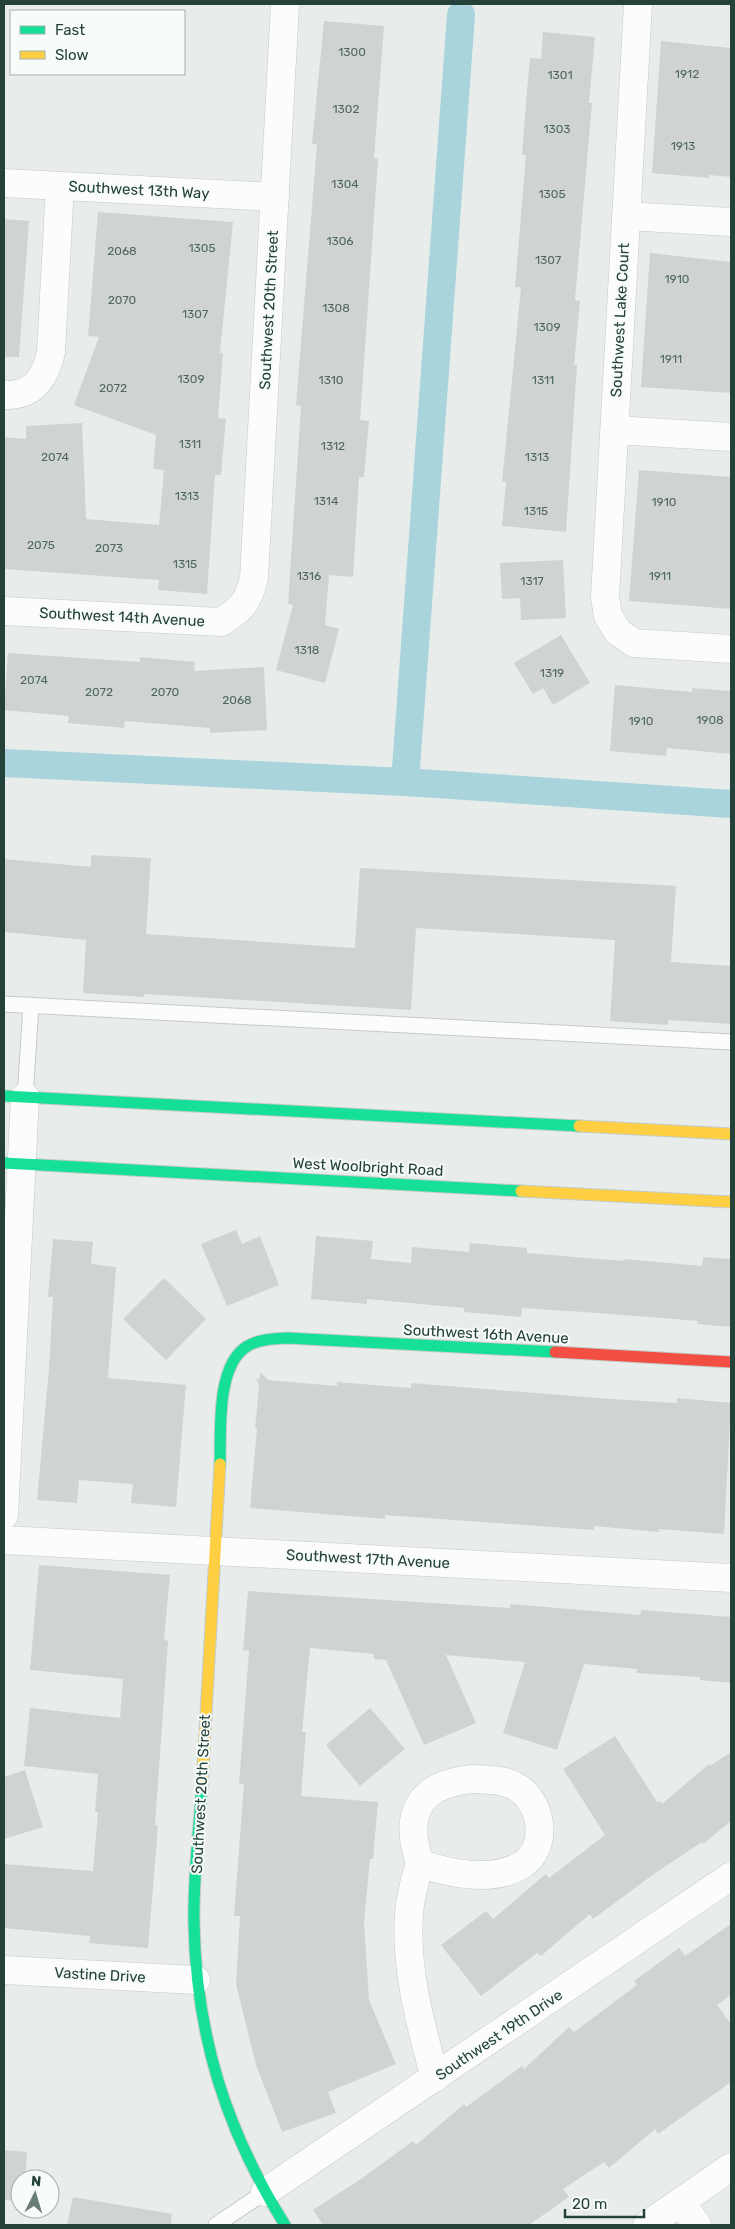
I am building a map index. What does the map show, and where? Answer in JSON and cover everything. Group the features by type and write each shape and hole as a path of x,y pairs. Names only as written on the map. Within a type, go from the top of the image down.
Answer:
{"main road":[{"path":"14,1096 731,1134"},
{"name":"West Woolbright Road","path":"12,1163 731,1202"},
{"name":"Southwest 16th Avenue","path":"241,1349 261,1339 287,1338 731,1362"},
{"name":"Southwest 20th Street","path":"241,1349 229,1365 224,1384 213,1551 194,1922 196,1980 217,2086 232,2129 265,2192 285,2225"}],"street":[{"name":"Southwest 20th Street","path":"238,612 250,597 254,578 285,4"},
{"name":"Southwest Lake Court","path":"638,4 606,597 608,616 618,632 634,643 731,649"},
{"name":"Southwest 13th Way","path":"4,183 275,198"},
{"path":"4,395 18,396 34,386 46,371 51,352 60,186"},
{"path":"626,216 731,222"},
{"path":"615,430 731,437"},
{"name":"Southwest 14th Avenue","path":"4,610 221,622 238,612"},
{"path":"4,1515 14,1096"},
{"name":"Southwest 17th Avenue","path":"4,1540 731,1578"},
{"path":"420,1862 442,1872 471,1874 498,1873 522,1865 531,1856 538,1843 539,1816 526,1794 515,1786 500,1781 460,1780 432,1790 422,1799 414,1827 414,1846 420,1862 410,1906 408,1940 412,1979 435,2078"},
{"name":"Southwest 19th Drive","path":"265,2192 731,1876"},
{"name":"Vastine Drive","path":"4,1970 196,1980"},
{"path":"647,2225 731,2167"},
{"path":"681,2202 697,2225"}],"lane":[{"path":"4,1004 731,1042"},
{"path":"14,1096 31,1005"},
{"path":"216,2225 265,2192"}],"building":[{"path":"324,21 384,26 374,158 378,159 360,420 369,421 364,477 359,477 353,577 329,575 325,625 339,629 325,683 276,670 293,605 288,604 301,406 296,405 317,144 312,144"},
{"path":"543,32 595,37 589,103 592,103 575,300 580,301 574,365 577,365 566,532 502,526 506,482 502,482 521,287 515,287 526,155 522,155 527,90 530,58 541,59"},
{"path":"661,41 731,48 731,177 709,175 709,178 652,173"},
{"path":"98,212 233,222 220,353 223,353 218,418 226,419 221,475 215,475 207,594 158,590 159,580 4,569 4,437 26,439 26,426 82,423 86,519 159,525 164,470 153,469 156,435 74,405 99,337 88,336"},
{"path":"4,219 29,221 19,357 4,357"},
{"path":"650,253 731,262 731,393 641,387"},
{"path":"639,470 731,477 731,609 629,601"},
{"path":"563,560 566,618 521,620 520,598 502,599 500,563"},
{"path":"561,635 590,683 553,705 543,688 533,694 514,663"},
{"path":"8,653 140,662 140,657 195,662 194,671 264,667 267,730 210,733 210,728 125,721 124,728 68,723 69,716 4,710"},
{"path":"615,685 692,692 692,688 731,691 731,754 667,748 666,756 610,751"},
{"path":"91,855 151,858 146,934 355,948 360,868 676,886 671,962 731,966 731,1024 668,1020 668,1025 610,1021 615,940 416,928 411,1010 144,994 144,997 83,993 86,940 4,932 4,859 91,867"},
{"path":"236,1230 242,1244 260,1236 279,1285 227,1306 201,1244"},
{"path":"316,1236 373,1241 371,1259 411,1263 412,1247 469,1252 470,1243 527,1248 527,1253 702,1266 703,1257 731,1259 731,1327 697,1324 698,1321 599,1313 522,1308 521,1317 464,1312 464,1308 367,1299 367,1304 311,1299"},
{"path":"53,1239 93,1242 91,1264 116,1267 108,1378 186,1385 176,1507 131,1503 133,1484 79,1480 77,1503 37,1500 49,1368 53,1297 48,1297"},
{"path":"164,1278 206,1319 166,1360 123,1319"},
{"path":"260,1372 268,1380 337,1386 337,1382 411,1388 411,1383 611,1399 677,1403 677,1398 731,1403 724,1534 659,1529 659,1532 594,1526 594,1530 385,1515 385,1519 250,1508 259,1386 256,1378 260,1379"},
{"path":"39,1565 170,1575 164,1640 168,1641 155,1825 158,1826 148,1948 89,1943 90,1936 4,1928 4,1864 93,1871 98,1812 95,1812 98,1774 24,1766 30,1708 120,1718 123,1679 30,1670"},
{"path":"248,1591 510,1608 510,1604 640,1615 641,1610 731,1617 731,1683 700,1680 700,1677 636,1673 637,1669 584,1664 557,1750 503,1733 525,1662 446,1655 476,1723 424,1745 386,1660 374,1659 374,1654 310,1648 302,1732 306,1732 301,1796 378,1802 373,1859 370,1859 364,1922 369,2000 396,2064 328,2092 336,2113 282,2132 256,2065 236,1984 240,1916 234,1916 244,1784 239,1784 249,1651 243,1650"},
{"path":"370,1708 405,1749 360,1786 326,1745"},
{"path":"615,1736 657,1802 660,1801 662,1804 709,1764 710,1766 731,1752 731,1821 703,1844 702,1842 654,1874 593,1919 590,1914 541,1956 537,1953 481,1996 441,1945 486,1911 493,1919 546,1874 549,1878 605,1835 563,1769"},
{"path":"25,1770 43,1827 4,1839 4,1777"},
{"path":"731,1924 731,1995 717,2005 731,2024 731,2082 658,2134 655,2129 609,2168 604,2162 563,2189 569,2197 529,2225 323,2225 313,2210 361,2179 413,2141 416,2145 464,2104 466,2107 522,2066 524,2069 569,2027 574,2032 637,1985 634,1981 679,1948 685,1956"},
{"path":"4,2150 27,2152 26,2169 10,2169 10,2200 4,2200"},
{"path":"73,2197 172,2214 171,2225 67,2225"}],"waterway":[{"path":"405,782 461,15"},
{"path":"4,763 405,782 731,804"}],"traffic: fast":[{"path":"4,1096 579,1126"},
{"path":"4,1163 521,1191"},
{"path":"220,1464 222,1401 229,1369 236,1356 246,1347 256,1342 287,1338 555,1352"},
{"path":"202,1786 195,1871 194,1923 196,1965 208,2043 218,2081 246,2154 285,2225"}],"traffic: slow":[{"path":"579,1126 731,1134"},
{"path":"521,1191 731,1202"},
{"path":"202,1786 220,1464"}],"traffic: jam":[{"path":"555,1352 731,1362"}]}
